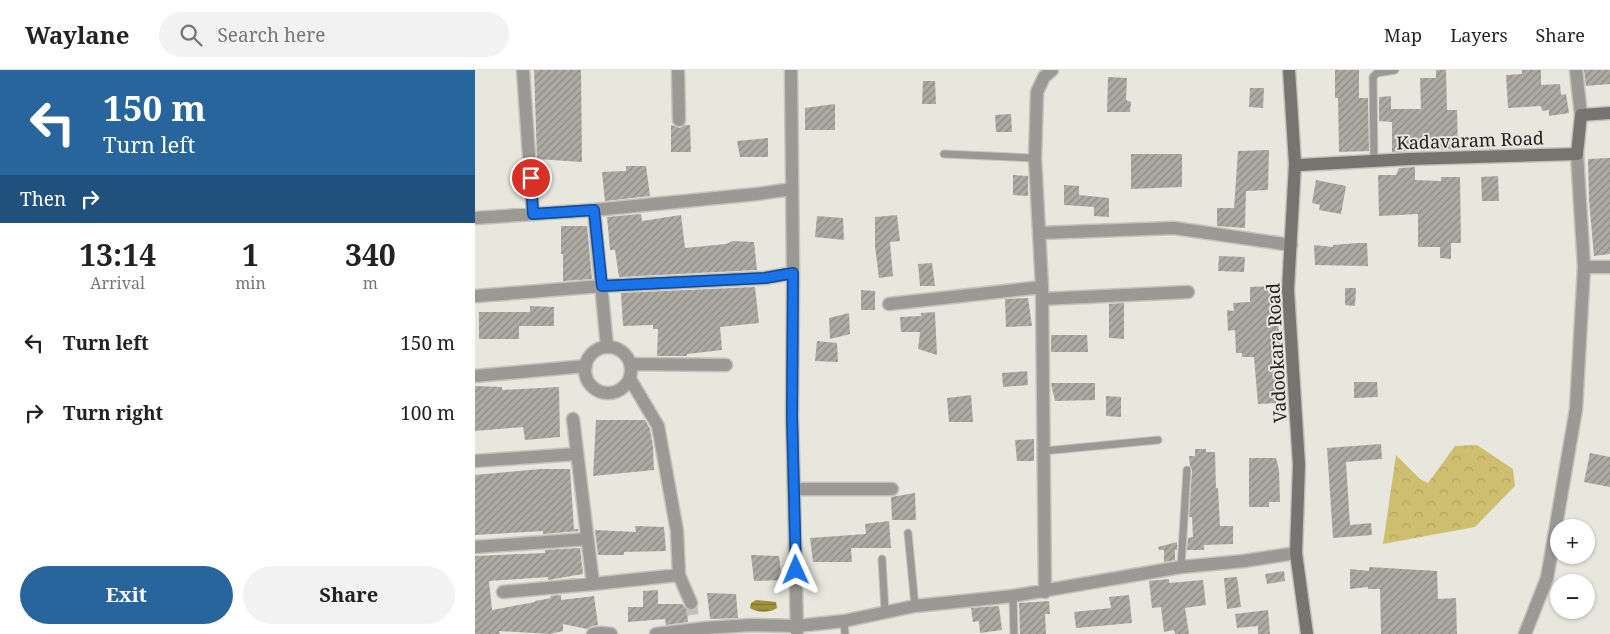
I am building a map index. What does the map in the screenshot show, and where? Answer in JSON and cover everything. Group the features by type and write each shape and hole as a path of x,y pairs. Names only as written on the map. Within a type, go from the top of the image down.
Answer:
{"street":[{"path":"523,70 533,214"},
{"path":"678,70 679,120"},
{"path":"791,70 792,416 797,630"},
{"path":"1045,592 1042,293 1035,158 1037,92 1044,77 1052,70"},
{"name":"Vadookara Road","path":"1289,70 1295,164 1289,290 1299,465 1296,553 1307,634"},
{"path":"1525,634 1547,578 1576,409 1584,267 1577,154 1581,115 1576,70"},
{"path":"1581,115 1610,113"},
{"name":"Kadavaram Road","path":"1295,164 1577,154"},
{"path":"475,218 594,210 757,194 792,188"},
{"path":"594,210 607,348"},
{"path":"1039,233 1174,228 1291,245"},
{"path":"1584,267 1610,267"},
{"path":"477,296 602,286 765,278 793,273"},
{"path":"889,304 1042,293 1188,292"},
{"path":"607,348 615,348 621,351 630,364 631,371 630,379 626,385 613,393 606,393 592,387 586,374 588,359 593,353 607,348"},
{"path":"630,364 726,365"},
{"path":"475,376 586,366"},
{"path":"630,379 658,426 677,531 679,576 691,603"},
{"path":"573,420 593,584"},
{"path":"475,461 577,454"},
{"path":"794,489 892,489"},
{"path":"475,547 587,538"},
{"path":"656,634 691,623 751,624 797,630 915,606 1045,592 1181,567 1244,562 1296,553"},
{"path":"503,592 679,576"},
{"path":"593,634 611,634"}],"lane":[{"path":"1374,161 1373,77 1377,72 1395,70"},
{"path":"944,154 1035,158"},
{"path":"1044,451 1159,440"},
{"path":"1181,567 1187,470"},
{"path":"908,533 915,606"},
{"path":"883,559 885,612"},
{"path":"1013,596 1014,634"},
{"path":"844,621 845,634"}],"green space":[{"path":"1477,445 1513,469 1515,486 1475,527 1383,544 1396,455 1420,479 1428,483 1455,446"}],"shaded area":[{"path":"756,600 776,602 777,608 767,612 753,610 750,608 751,603"}],"building":[{"path":"534,70 581,70 582,162 537,159"},
{"path":"1335,70 1359,70 1359,98 1368,98 1369,151 1339,152 1338,98 1335,98"},
{"path":"1436,70 1446,70 1447,110 1457,110 1458,149 1392,152 1392,122 1379,121 1379,97 1391,96 1391,109 1421,109 1420,78 1436,78"},
{"path":"1522,70 1541,70 1541,85 1560,84 1561,95 1566,94 1569,113 1549,116 1549,110 1542,111 1541,106 1508,108 1506,75 1522,74"},
{"path":"1584,70 1610,70 1610,84 1586,86"},
{"path":"1108,77 1127,78 1126,100 1131,102 1130,112 1107,112"},
{"path":"923,81 935,81 936,104 922,104"},
{"path":"1250,88 1264,88 1263,108 1249,107"},
{"path":"835,104 835,130 805,130 805,108"},
{"path":"1011,114 1012,132 996,132 995,115"},
{"path":"671,125 680,128 690,125 691,152 671,152"},
{"path":"768,138 768,157 740,157 737,141"},
{"path":"1269,150 1268,190 1246,191 1245,228 1217,226 1217,208 1234,208 1238,151"},
{"path":"1131,154 1182,154 1182,187 1131,189"},
{"path":"1610,158 1610,254 1594,256 1589,200 1588,159"},
{"path":"626,166 646,166 650,196 605,201 602,172 626,171"},
{"path":"1415,167 1415,180 1441,181 1441,177 1460,177 1461,243 1451,243 1451,259 1440,258 1440,247 1418,247 1418,214 1379,216 1378,175 1396,175 1399,168"},
{"path":"1013,175 1028,176 1028,196 1013,195"},
{"path":"1498,176 1499,201 1482,201 1481,177"},
{"path":"1316,180 1346,186 1341,214 1319,210 1320,205 1312,203"},
{"path":"1064,185 1079,186 1079,195 1109,198 1109,217 1094,216 1094,207 1064,205"},
{"path":"641,214 642,221 681,215 685,248 726,244 733,241 754,242 757,270 619,277 615,250 610,250 607,217"},
{"path":"897,215 900,241 890,242 893,276 879,278 875,246 875,217"},
{"path":"817,216 843,218 844,240 815,237"},
{"path":"561,226 587,226 592,279 563,281"},
{"path":"1367,243 1368,266 1315,265 1314,245 1333,247 1333,245"},
{"path":"1219,256 1245,257 1244,272 1218,271"},
{"path":"932,263 935,286 920,286 918,264"},
{"path":"1271,286 1271,290 1277,289 1280,345 1274,345 1275,367 1278,367 1279,396 1276,396 1276,403 1258,404 1254,357 1242,357 1242,353 1236,353 1235,330 1228,331 1227,310 1234,311 1233,303 1250,302 1250,287"},
{"path":"755,287 759,323 720,327 722,350 687,354 687,356 657,356 658,329 653,329 653,325 623,326 621,293"},
{"path":"1345,288 1356,288 1355,306 1345,305"},
{"path":"861,290 875,291 875,310 861,310"},
{"path":"1028,298 1032,326 1006,327 1005,299"},
{"path":"1124,303 1124,339 1109,338 1109,304"},
{"path":"530,306 554,307 554,326 519,326 519,339 479,339 479,312 530,312"},
{"path":"935,312 937,355 918,349 920,332 901,332 900,317 921,316 921,313"},
{"path":"849,313 850,334 830,339 829,318"},
{"path":"1051,335 1087,335 1088,352 1051,352"},
{"path":"817,341 837,343 838,362 815,361"},
{"path":"1027,371 1028,385 1003,387 1002,373"},
{"path":"1354,382 1377,382 1378,397 1354,398"},
{"path":"1051,383 1095,383 1095,400 1055,401"},
{"path":"475,386 502,387 502,390 559,387 560,437 525,440 523,427 475,431"},
{"path":"971,395 973,422 949,422 947,398"},
{"path":"1106,396 1121,397 1121,417 1106,416"},
{"path":"596,420 645,420 650,429 654,470 593,476"},
{"path":"1034,439 1034,461 1017,461 1015,440"},
{"path":"1381,444 1382,459 1346,462 1350,525 1371,523 1372,535 1333,538 1327,448"},
{"path":"1195,449 1206,449 1206,452 1215,452 1220,526 1233,526 1233,544 1204,545 1204,550 1187,550 1188,538 1193,537 1192,517 1189,517 1192,470 1189,456 1195,456"},
{"path":"1590,453 1610,457 1610,487 1584,482"},
{"path":"1249,458 1276,458 1279,470 1280,502 1269,502 1269,507 1249,507"},
{"path":"540,469 570,469 574,529 578,529 578,531 543,534 543,531 475,535 475,475"},
{"path":"915,493 916,520 892,520 891,497"},
{"path":"889,521 891,548 851,548 852,562 813,562 810,538 866,534 865,524"},
{"path":"635,526 664,527 666,551 624,552 624,555 598,555 595,530 636,532"},
{"path":"1177,542 1175,560 1164,562 1164,550 1159,550 1158,547"},
{"path":"580,548 583,574 548,580 548,577 489,581 492,610 535,602 551,598 550,596 561,595 561,600 594,596 598,625 587,629 563,624 563,631 550,634 499,631 500,634 475,634 475,556 545,553 545,550"},
{"path":"751,555 779,556 782,580 754,581"},
{"path":"1369,567 1437,571 1438,599 1456,598 1457,634 1381,634 1380,589 1368,589 1368,587 1350,589 1350,569 1369,571"},
{"path":"1284,571 1285,581 1267,584 1265,574"},
{"path":"1237,577 1241,607 1227,609 1224,578"},
{"path":"1169,579 1169,583 1203,580 1206,605 1185,608 1189,634 1175,634 1174,630 1164,632 1161,607 1152,608 1149,581"},
{"path":"658,590 658,604 682,604 687,610 688,622 666,625 665,619 628,622 628,607 643,607 643,591"},
{"path":"707,593 736,594 738,618 710,619"},
{"path":"1129,595 1132,623 1076,628 1074,612 1111,608 1109,597"},
{"path":"1049,601 1050,614 1045,614 1046,634 1020,634 1019,603"},
{"path":"999,606 1002,630 980,633 979,621 973,622 971,608"},
{"path":"1268,610 1270,634 1258,634 1258,626 1237,628 1235,614"}],"tunnel":[{"path":"691,603 693,618"}],"route":[{"path":"531,178 533,214 594,210 602,286 765,278 793,273 792,416 796,570"}]}
